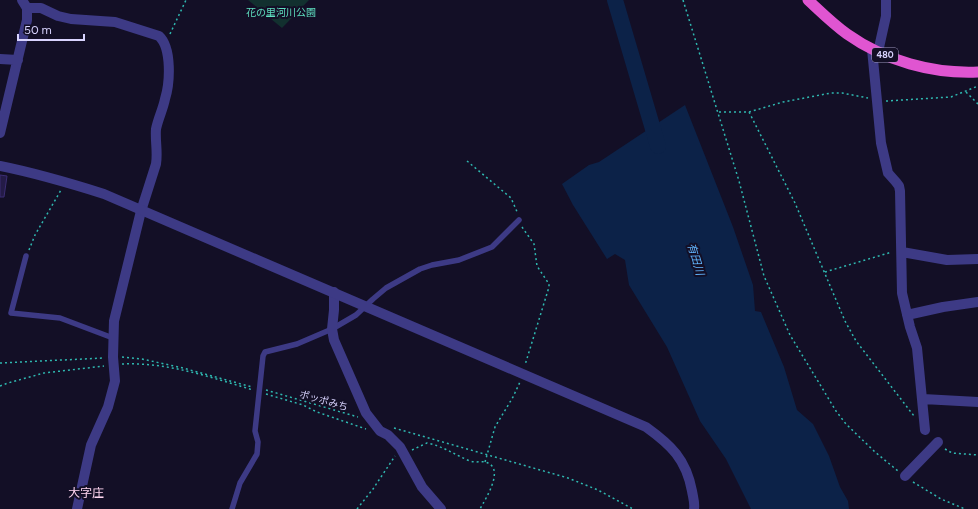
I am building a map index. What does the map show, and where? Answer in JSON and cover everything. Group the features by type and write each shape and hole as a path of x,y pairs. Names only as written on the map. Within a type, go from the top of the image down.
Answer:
{"highway":[{"name":"480","path":"808,0 847,34 875,50 906,63 954,72 978,72"}],"street":[{"path":"886,0 886,16 875,50 881,143 888,173 899,186 900,191 902,293 917,348 925,430"},
{"path":"0,132 5,91 18,60 27,20 24,4 41,8 58,16 71,19 115,22 159,36 164,40 167,50 168,87 156,129 156,164 141,211 117,305 113,338 114,381 108,407 91,445 77,509"},
{"path":"0,59 18,60"},
{"path":"0,166 23,170 104,194 646,427 664,439 674,450 687,470 694,509"},
{"path":"902,252 947,260 978,260"},
{"path":"334,292 332,329 334,340 366,413 380,431 392,438 402,451 422,487 441,509"},
{"path":"907,315 978,302"},
{"path":"923,399 978,402"},
{"path":"905,476 938,442"}],"lane":[{"path":"232,509 240,483 256,454 258,442 255,431 259,407 259,390 263,356 265,352 297,344 332,329 356,315 365,305 386,288 420,269 459,260 492,247 519,220"},
{"path":"26,256 11,313 60,318 113,338"}],"path":[{"path":"164,40 169,36 186,0"},
{"path":"683,0 719,112 764,276 790,335 827,398 846,424 874,452 905,476 941,499 965,509"},
{"path":"719,112 749,112 783,102 831,93 858,95 878,101 943,98 966,92 978,86"},
{"path":"966,92 978,104"},
{"path":"749,112 795,203 845,321 856,341 915,418"},
{"path":"467,161 511,198 521,225 534,244 537,266 549,284 523,373 513,397 495,427 485,462"},
{"path":"26,256 35,235 60,192 68,183"},
{"path":"824,273 885,253 902,252"},
{"name":"ポッポみち","path":"0,363 113,361 130,358 201,372 259,390 372,421"},
{"path":"0,386 44,373 113,361 141,364 201,375 259,390 362,428 371,431 380,431"},
{"path":"394,428 568,478 598,490 633,509"},
{"path":"938,442 952,453 978,455"},
{"path":"357,509 381,478 399,451 415,449 427,443 441,447 470,461 485,462 494,469 495,475 489,493 480,509"}],"green space":[{"name":"花の里河川公園","path":"248,0 309,0 282,28"}],"water":[{"path":"685,105 733,227 753,285 755,311 761,312 784,367 797,410 813,424 829,456 840,487 848,501 849,509 751,509 726,459 700,421 667,347 629,285 625,260 615,254 607,259 573,205 562,184 589,165 599,162"}],"building":[{"path":"0,175 7,176 4,197 0,197"}],"waterway":[{"name":"有田川","path":"615,0 658,146"}],"district":[{"name":"大字庄","path":"86,493"}]}
